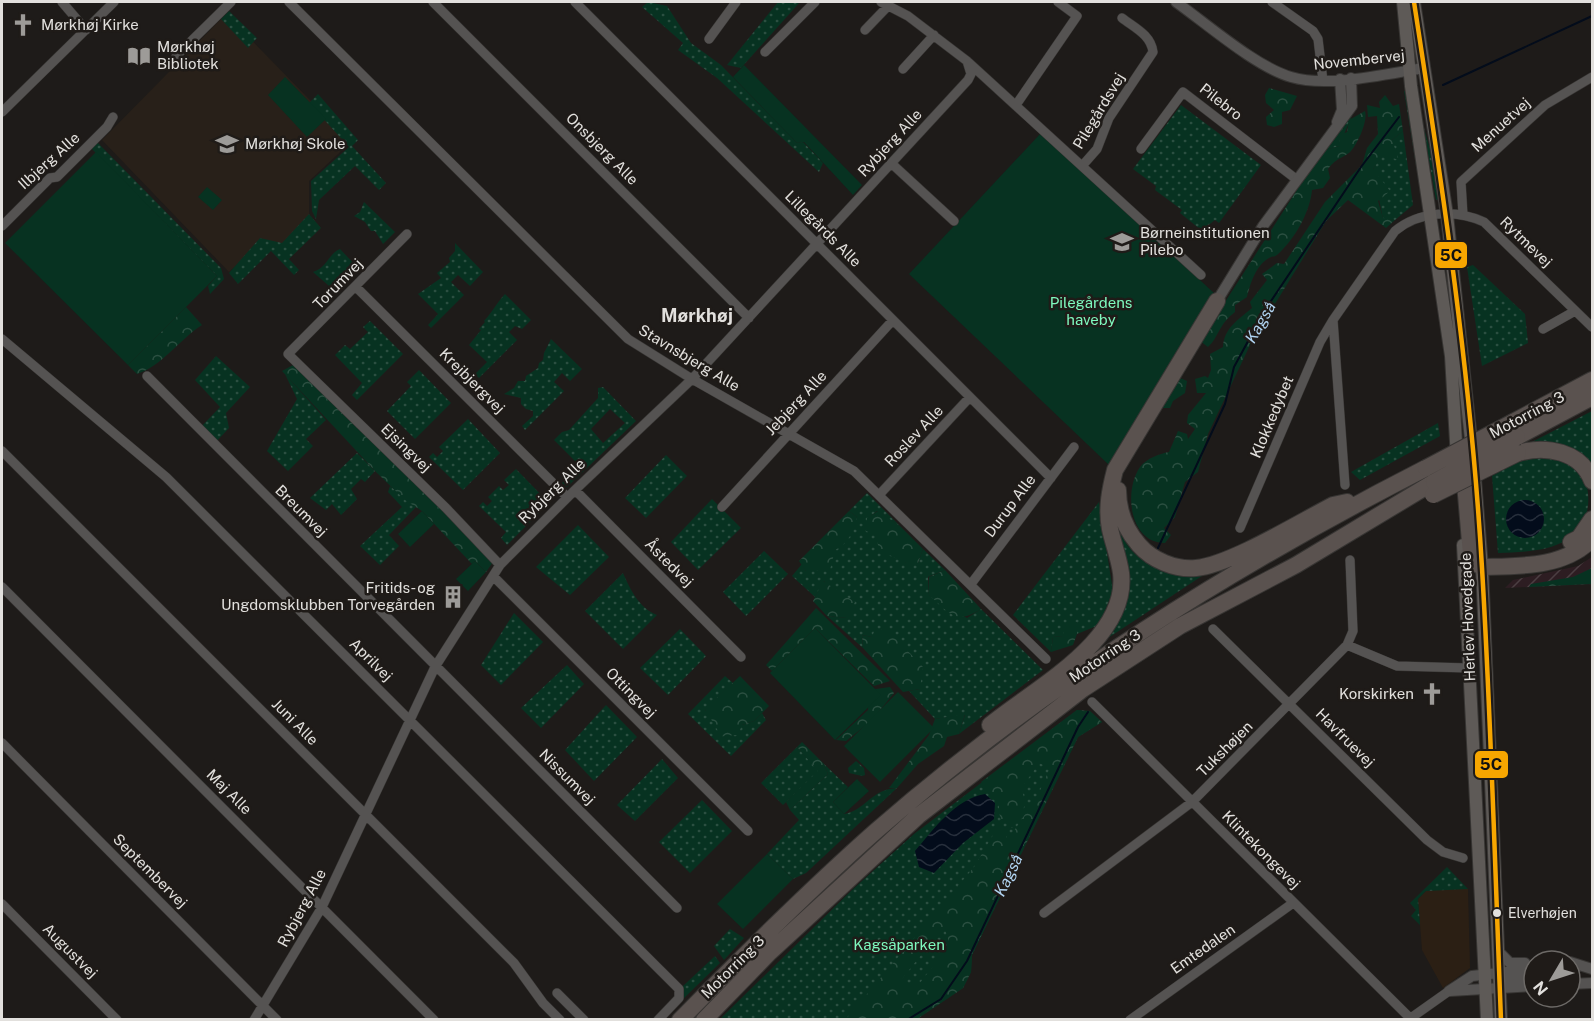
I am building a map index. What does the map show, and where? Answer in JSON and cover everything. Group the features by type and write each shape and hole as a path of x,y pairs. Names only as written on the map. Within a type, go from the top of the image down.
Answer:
{"highway":[{"path":"878,829 919,784 1067,666 1099,637 1110,622 1118,606 1122,586 1109,526 1109,492 1115,470 1217,301"},
{"name":"Motorring 3","path":"1516,437 1593,380"},
{"name":"Motorring 3","path":"704,1020 770,952 918,816 998,752 1083,689 1180,626 1296,565 1431,482 1593,397"},
{"path":"1431,482 1516,437 1531,449 1558,451 1582,464 1593,480"},
{"path":"1124,457 1119,479 1118,499 1130,534 1143,550 1157,560 1175,567 1196,568 1222,561 1334,505 1368,498"},
{"path":"1457,462 1464,471 1475,563"},
{"name":"Motorring 3","path":"680,1020 808,893 878,829 972,753 1066,682 1181,604 1368,498 1431,482"},
{"path":"1475,563 1531,555 1563,547 1579,538 1593,519"},
{"path":"1475,563 1541,564 1575,553 1593,539"}],"main road":[{"path":"1403,2 1409,70 1451,356 1457,462"},
{"name":"Herlev Hovedgade","path":"1414,2 1447,215 1464,358 1500,953 1491,983 1487,1020"},
{"name":"Herlev Hovedgade","path":"1475,563 1469,668 1474,796 1491,983 1501,1020"},
{"path":"1491,983 1493,1020"}],"street":[{"path":"62,2 86,30"},
{"path":"2,112 114,2"},
{"path":"176,56 231,2"},
{"name":"Stavnsbjerg Alle","path":"289,2 628,339 692,379 854,471 1047,659"},
{"name":"Onsbjerg Alle","path":"433,2 749,318"},
{"name":"Lillegårds Alle","path":"575,2 1051,478"},
{"path":"709,39 736,2"},
{"path":"765,52 814,2"},
{"path":"1016,105 1077,16 1058,2"},
{"name":"Novembervej","path":"1176,2 1277,71 1291,77 1323,81 1424,68"},
{"path":"1272,2 1313,31 1318,39 1323,81"},
{"name":"Pilegårdsvej","path":"865,30 885,3 934,35 967,60 1201,275"},
{"name":"Pilegårdsvej","path":"1082,166 1097,149 1109,118 1154,52 1147,37 1122,18"},
{"path":"903,69 934,35"},
{"name":"Rybjerg Alle","path":"254,1020 322,907 435,667 500,565 567,497 692,379 749,318 968,80 971,74 967,60"},
{"name":"Menuetvej","path":"1463,215 1461,182 1545,105 1593,77"},
{"path":"1217,301 1263,226 1352,106 1345,79"},
{"name":"Pilebro","path":"1141,149 1183,92 1296,179"},
{"name":"Ilbjerg Alle","path":"2,226 50,178 57,177 107,127 113,117"},
{"path":"891,163 954,221"},
{"path":"1432,216 1447,215"},
{"name":"Rytmevej","path":"1447,215 1463,215 1484,222 1593,327"},
{"name":"Klokkedybet","path":"1240,528 1320,342 1333,320 1395,231 1408,220 1432,216"},
{"name":"Torumvej","path":"288,354 407,234"},
{"name":"Krejbjergvej","path":"356,287 567,497"},
{"path":"1544,329 1575,311"},
{"name":"Jebjerg Alle","path":"722,507 893,320"},
{"path":"1333,320 1345,485"},
{"name":"Aprilvej","path":"2,339 166,477 679,989 679,998 658,1020"},
{"name":"Ejsingvej","path":"288,354 446,508 500,565"},
{"name":"Breumvej","path":"147,376 435,667"},
{"name":"Roslev Alle","path":"879,495 970,398"},
{"name":"Durup Alle","path":"971,584 1074,447"},
{"name":"Juni Alle","path":"2,451 514,963 543,1003 560,1020"},
{"name":"Åstedvej","path":"575,490 741,657"},
{"path":"1350,560 1353,631 1347,645 1397,666 1469,668"},
{"name":"Ottingvej","path":"493,576 748,831"},
{"name":"Maj Alle","path":"2,587 434,1020"},
{"name":"Havfruevej","path":"1213,629 1427,840 1443,852 1464,858"},
{"name":"Tukshøjen","path":"1044,913 1192,802 1347,645"},
{"name":"Nissumvej","path":"435,667 677,908"},
{"name":"Klintekongevej","path":"1092,702 1409,1019"},
{"name":"Septembervej","path":"2,744 277,1020"},
{"name":"Emtedalen","path":"1130,1020 1293,903"},
{"name":"Augustvej","path":"2,904 117,1020"},
{"path":"1500,953 1510,963 1522,962"},
{"path":"1589,984 1586,978 1592,970"},
{"path":"1491,983 1522,973"},
{"path":"1409,1019 1452,990 1522,978"},
{"path":"1491,983 1522,985"},
{"path":"557,993 584,1020"}],"shaded area":[{"name":"Mørkhøj Skole","path":"226,14 351,142 309,181 309,214 321,228 286,262 264,239 229,272 102,140"},
{"path":"1592,557 1592,584 1505,588 1513,580 1578,566"},
{"path":"1468,889 1470,968 1443,988 1422,950 1418,899 1426,891"}],"green space":[{"path":"648,2 667,6 691,43 721,65 797,143 803,142 823,163 819,172 717,78 678,50 683,43 642,7"},
{"path":"778,2 800,2 741,68 727,65"},
{"path":"229,11 257,38 248,48 221,19"},
{"path":"744,65 862,185 853,195 804,142 797,143 733,77"},
{"path":"285,77 326,119 307,137 268,95"},
{"path":"1269,88 1297,96 1290,110 1282,112 1282,124 1274,127 1267,125 1266,117 1274,110 1266,103 1265,95"},
{"path":"1404,91 1406,91 1422,202"},
{"path":"318,94 358,140 352,146 386,183 379,190 355,166 319,200 316,219 312,211 311,181 349,147 309,103"},
{"path":"1385,95 1393,106 1399,104 1403,131 1392,140 1399,160 1383,155 1373,169 1390,191 1378,201 1383,218 1395,220 1386,228 1348,200 1326,221 1251,343 1208,434 1198,472 1185,482 1175,517 1164,528 1171,535 1165,543 1153,541 1137,526 1133,514 1132,489 1140,467 1153,457 1169,452 1178,431 1187,434 1188,439 1195,429 1187,423 1188,415 1206,393 1197,393 1195,379 1205,376 1208,378 1211,370 1210,354 1223,347 1229,329 1252,308 1250,302 1267,280 1262,274 1277,263 1284,264 1325,202 1362,165 1367,148 1378,134 1377,116 1368,117 1367,105 1380,108 1379,102"},
{"path":"1357,104 1339,146 1322,151"},
{"path":"1181,105 1261,165 1219,223 1215,220 1206,227 1206,234 1180,213 1182,210 1155,190 1156,186 1133,169"},
{"path":"1365,111 1364,126 1354,147 1328,169 1330,178 1323,188 1312,190 1305,216 1295,233 1284,249 1260,265 1247,297 1235,305 1235,312 1225,322 1208,347 1200,341 1322,151 1339,146 1340,135 1347,132 1349,120"},
{"path":"1422,121 1430,149 1438,199 1436,200"},
{"path":"1403,131 1413,205 1395,220 1383,219 1373,169 1392,140"},
{"name":"Pilegårdens haveby","path":"1041,133 1215,294 1109,465 909,274"},
{"path":"97,142 221,268 224,279 210,294 208,286 217,276 91,148"},
{"path":"96,152 217,276 128,365 5,243"},
{"path":"207,187 222,200 213,210 198,197"},
{"path":"364,202 395,232 383,244 375,231 371,231 365,222 354,216 360,212"},
{"path":"309,214 321,228 289,259 299,270 294,275 271,251 238,284 229,273 260,238 282,243"},
{"path":"455,243 483,272 470,286 458,275 451,282 464,295 431,328 428,325 438,314 418,294 441,278 437,273 450,262 449,258 455,251"},
{"path":"340,249 359,269 336,292 313,272"},
{"path":"1473,265 1525,314 1528,343 1482,366 1467,267"},
{"path":"505,294 531,320 522,329 515,326 509,332 517,340 479,378 475,374 487,362 469,345"},
{"path":"186,307 202,325 163,359 137,374 128,365"},
{"path":"370,321 403,354 357,400 352,395 362,383 335,355 345,345 350,349 368,332 363,327"},
{"path":"551,339 582,369 570,381 562,373 554,382 564,391 525,430 522,426 533,416 533,411 521,404 521,398 504,394 514,388 518,381 525,381 526,376 538,368"},
{"path":"216,356 250,387 226,413 229,428 215,443 200,428 220,407 195,380"},
{"path":"295,364 372,438 493,562 486,572 475,561 472,564 422,511 405,500 377,473 282,371"},
{"path":"419,370 451,403 415,439 387,411 411,386 407,382"},
{"path":"285,374 326,420 306,439 313,446 288,471 267,451 297,399"},
{"path":"1178,377 1187,381 1185,393 1173,401 1170,408 1158,408"},
{"path":"603,387 636,421 567,487 562,483 579,465 554,440 562,432 569,430 598,398 598,388","holes":["610,409 625,423 603,443 591,429"]},
{"path":"1592,411 1592,470 1530,443"},
{"path":"468,419 500,453 463,490 429,457 433,453 437,457 443,451 439,447"},
{"path":"1438,423 1440,436 1360,480 1351,472"},
{"path":"357,453 375,471 365,482 361,479 351,489 357,499 341,515 332,504 326,510 310,498"},
{"path":"666,455 687,476 646,518 625,498"},
{"path":"1542,457 1558,460 1581,472 1588,490 1588,509 1581,527 1567,540 1551,547 1533,551 1498,553 1492,476 1517,462"},
{"path":"516,469 549,503 507,545 501,538 506,532 479,506 483,502 487,506 492,501 488,497 499,486 503,490 509,485 504,480"},
{"path":"390,486 416,507 389,535 399,546 380,565 360,546 402,507 388,492"},
{"path":"867,493 901,527 877,511 868,518 876,535 906,563 918,563 923,549 945,570 928,577 929,595 967,618 981,609 1043,670 959,734 965,715 935,719 909,691 920,689 872,637 862,635 863,648 827,616 847,618 824,581 815,597 792,576 802,564 806,571 835,550 857,517 849,511"},
{"path":"712,499 741,528 698,570 671,542"},
{"path":"1099,502 1113,591 1099,625 1077,634 1077,622 1063,636 1053,637 1051,652 1013,615"},
{"path":"422,511 434,524 410,547 398,534"},
{"path":"849,511 857,517 854,527 847,541 835,550 830,570 806,571 799,561"},
{"path":"878,511 901,527 923,549 918,563 906,563 879,550 876,535 866,531 867,518"},
{"path":"1117,524 1124,540 1143,560 1167,568 1211,570 1102,642 1116,622"},
{"path":"578,525 609,557 570,595 536,567"},
{"path":"764,551 788,574 746,616 723,592"},
{"path":"475,561 486,572 468,591 456,579"},
{"path":"1592,568 1592,584 1529,587 1531,584 1573,577"},
{"path":"945,570 981,609 958,617 947,611 929,595 929,577"},
{"path":"623,573 640,603 657,615 623,649 585,611"},
{"path":"823,581 855,602 847,618 827,616 813,601"},
{"path":"816,608 890,681 874,686 815,628 772,671 766,665"},
{"path":"514,613 543,642 501,685 481,665"},
{"path":"1077,622 1077,634 1073,645 1051,652 1053,637 1063,636 1065,627"},
{"path":"815,628 881,695 835,740 770,673"},
{"path":"680,629 706,656 668,695 640,668"},
{"path":"875,629 889,631 923,667 920,689 903,692 863,648 862,635 872,637"},
{"path":"567,665 584,684 541,728 521,708"},
{"path":"725,676 733,683 705,710 742,725 754,721 762,713 766,720 731,756 688,714"},
{"path":"740,676 769,706 754,721 742,725 738,735 721,736 705,709"},
{"path":"890,687 894,693 872,720 846,741 836,740 868,710 869,690"},
{"path":"898,692 934,728 880,782 844,746"},
{"path":"606,705 637,737 594,781 565,750"},
{"name":"Kagsåparken","path":"1077,710 1090,711 1102,722 1078,737 972,955 971,972 963,988 917,1019 719,1020 852,890 914,834"},
{"path":"1077,710 1089,712 1102,722 1078,737 972,955 971,972 963,988 917,1019 846,1019 974,867 999,825 1007,841 1038,795 1050,768 1039,763 1021,789 1024,805 1012,828 1000,818 998,797 981,782","holes":["944,926 950,945 919,984 898,984"]},
{"path":"965,714 959,734 947,737 944,746 918,764 897,788 889,788 929,735 935,719"},
{"path":"802,742 824,764 828,774 790,810 786,802 818,771 797,747"},
{"path":"797,747 819,771 783,805 761,783"},
{"path":"662,759 678,778 635,821 617,805"},
{"path":"856,761 864,768 865,775 849,773 848,768"},
{"path":"824,764 848,787 833,802 844,814 857,809 881,792 897,788 806,873 793,879 767,854 799,820 790,810 828,774"},
{"path":"857,779 869,791 844,814 833,802"},
{"path":"702,800 732,831 690,873 659,842"},
{"path":"767,854 793,879 743,929 717,904"},
{"path":"1447,867 1468,889 1426,891 1418,899 1420,925 1411,916 1416,910 1410,903"},
{"path":"730,929 744,938 724,960 714,946"},
{"path":"715,956 720,963 681,1001 683,986"}],"water":[{"path":"1525,500 1532,501 1538,506 1543,512 1543,526 1538,532 1532,537 1525,538 1518,537 1512,532 1507,526 1506,519 1507,512 1512,506 1518,501"},
{"path":"985,794 995,803 994,819 963,843 934,873 919,867 915,851 946,816 964,802"}],"waterway":[{"name":"Kagså","path":"1443,85 1592,16"},
{"name":"Kagså","path":"1158,548 1225,404 1234,367 1265,310 1361,167 1399,117"},
{"name":"Kagså","path":"907,1020 941,999 967,961 1078,727 1088,712"}],"transit line":[{"name":"5C","path":"1414,2 1455,284 1471,426 1488,681 1501,1020"}],"place":[{"name":"Mørkhøj Kirke","path":"23,25"},
{"name":"Mørkhøj Bibliotek","path":"139,56"},
{"name":"Mørkhøj Skole","path":"227,144"},
{"name":"Børneinstitutionen Pilebo","path":"1122,242"},
{"name":"Fritids- og Ungdomsklubben Torvegården","path":"453,597"},
{"name":"Korskirken","path":"1432,694"},
{"name":"Elverhøjen","path":"1497,913"}],"district":[{"name":"Mørkhøj","path":"697,316"}]}
